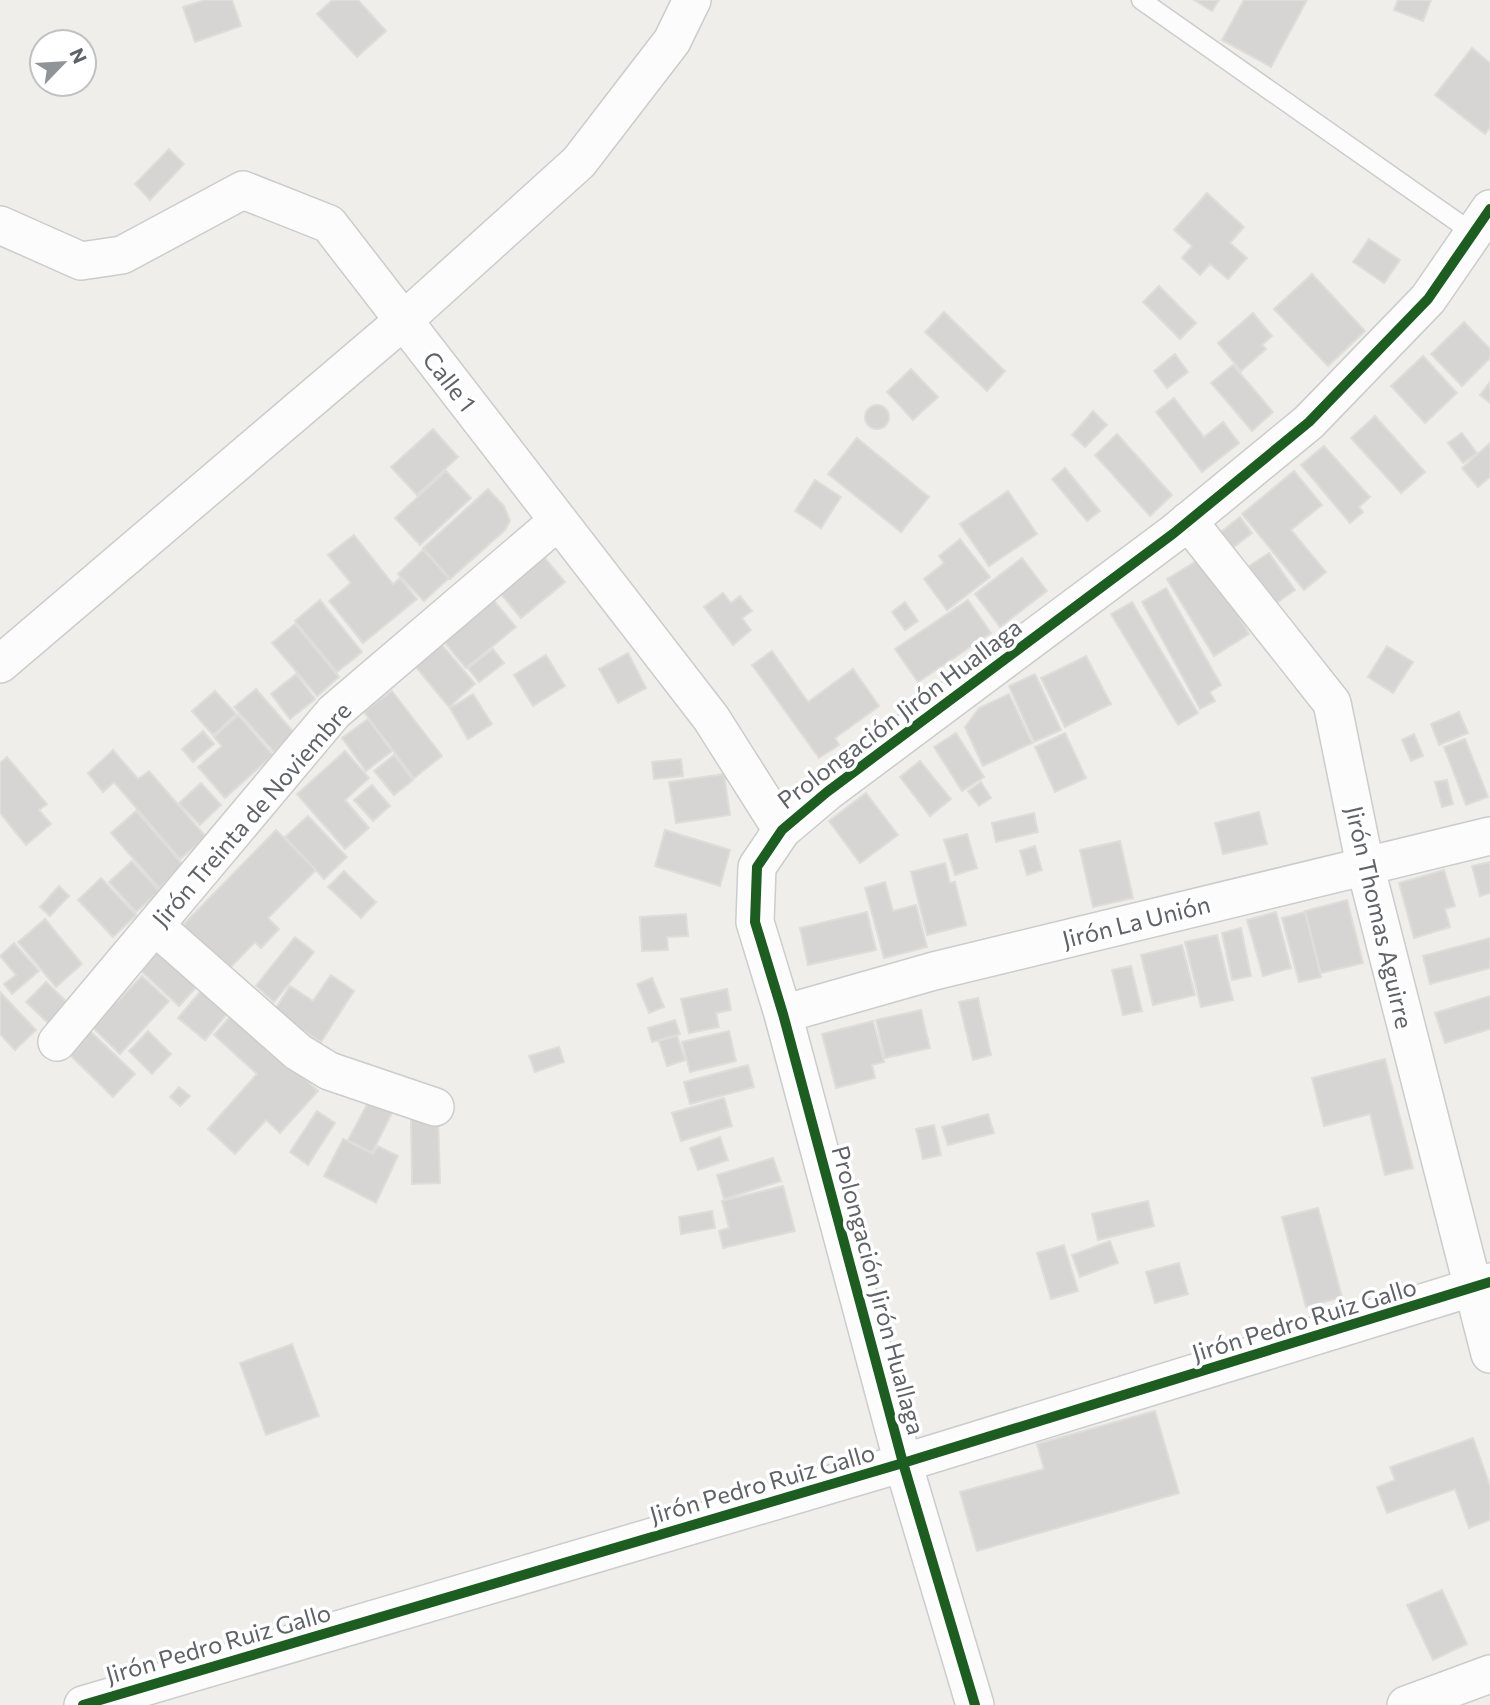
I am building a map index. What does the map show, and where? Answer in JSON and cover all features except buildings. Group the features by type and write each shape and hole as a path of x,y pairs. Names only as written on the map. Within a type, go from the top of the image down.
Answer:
{"street":[{"path":"0,664 403,321 579,162 672,41 691,0"},
{"name":"Calle 1","path":"0,225 81,261 122,255 243,190 329,224 711,718 782,830"},
{"name":"Prolongación Jirón Huallaga","path":"975,1705 903,1463 783,1014 755,922 757,867 782,830 827,792 1188,521 1309,422 1427,299 1482,221"},
{"name":"Jirón Treinta de Noviembre","path":"57,1042 334,712 558,521"},
{"name":"Jirón Thomas Aguirre","path":"1188,521 1332,703 1365,865 1481,1286 1490,1354"},
{"name":"Jirón La Unión","path":"783,1014 934,971 1490,836"},
{"path":"155,926 298,1052 329,1071 436,1107"},
{"name":"Jirón Pedro Ruiz Gallo","path":"83,1705 903,1463 1481,1286"},
{"path":"1406,1705 1490,1674"}],"lane":[{"path":"1141,0 1482,221"}],"cycle path":[{"path":"975,1705 903,1463 783,1014 755,922 757,867 782,830 827,792 1174,533 1309,422 1428,299 1490,209"},
{"path":"83,1705 903,1463 1490,1282"}]}
